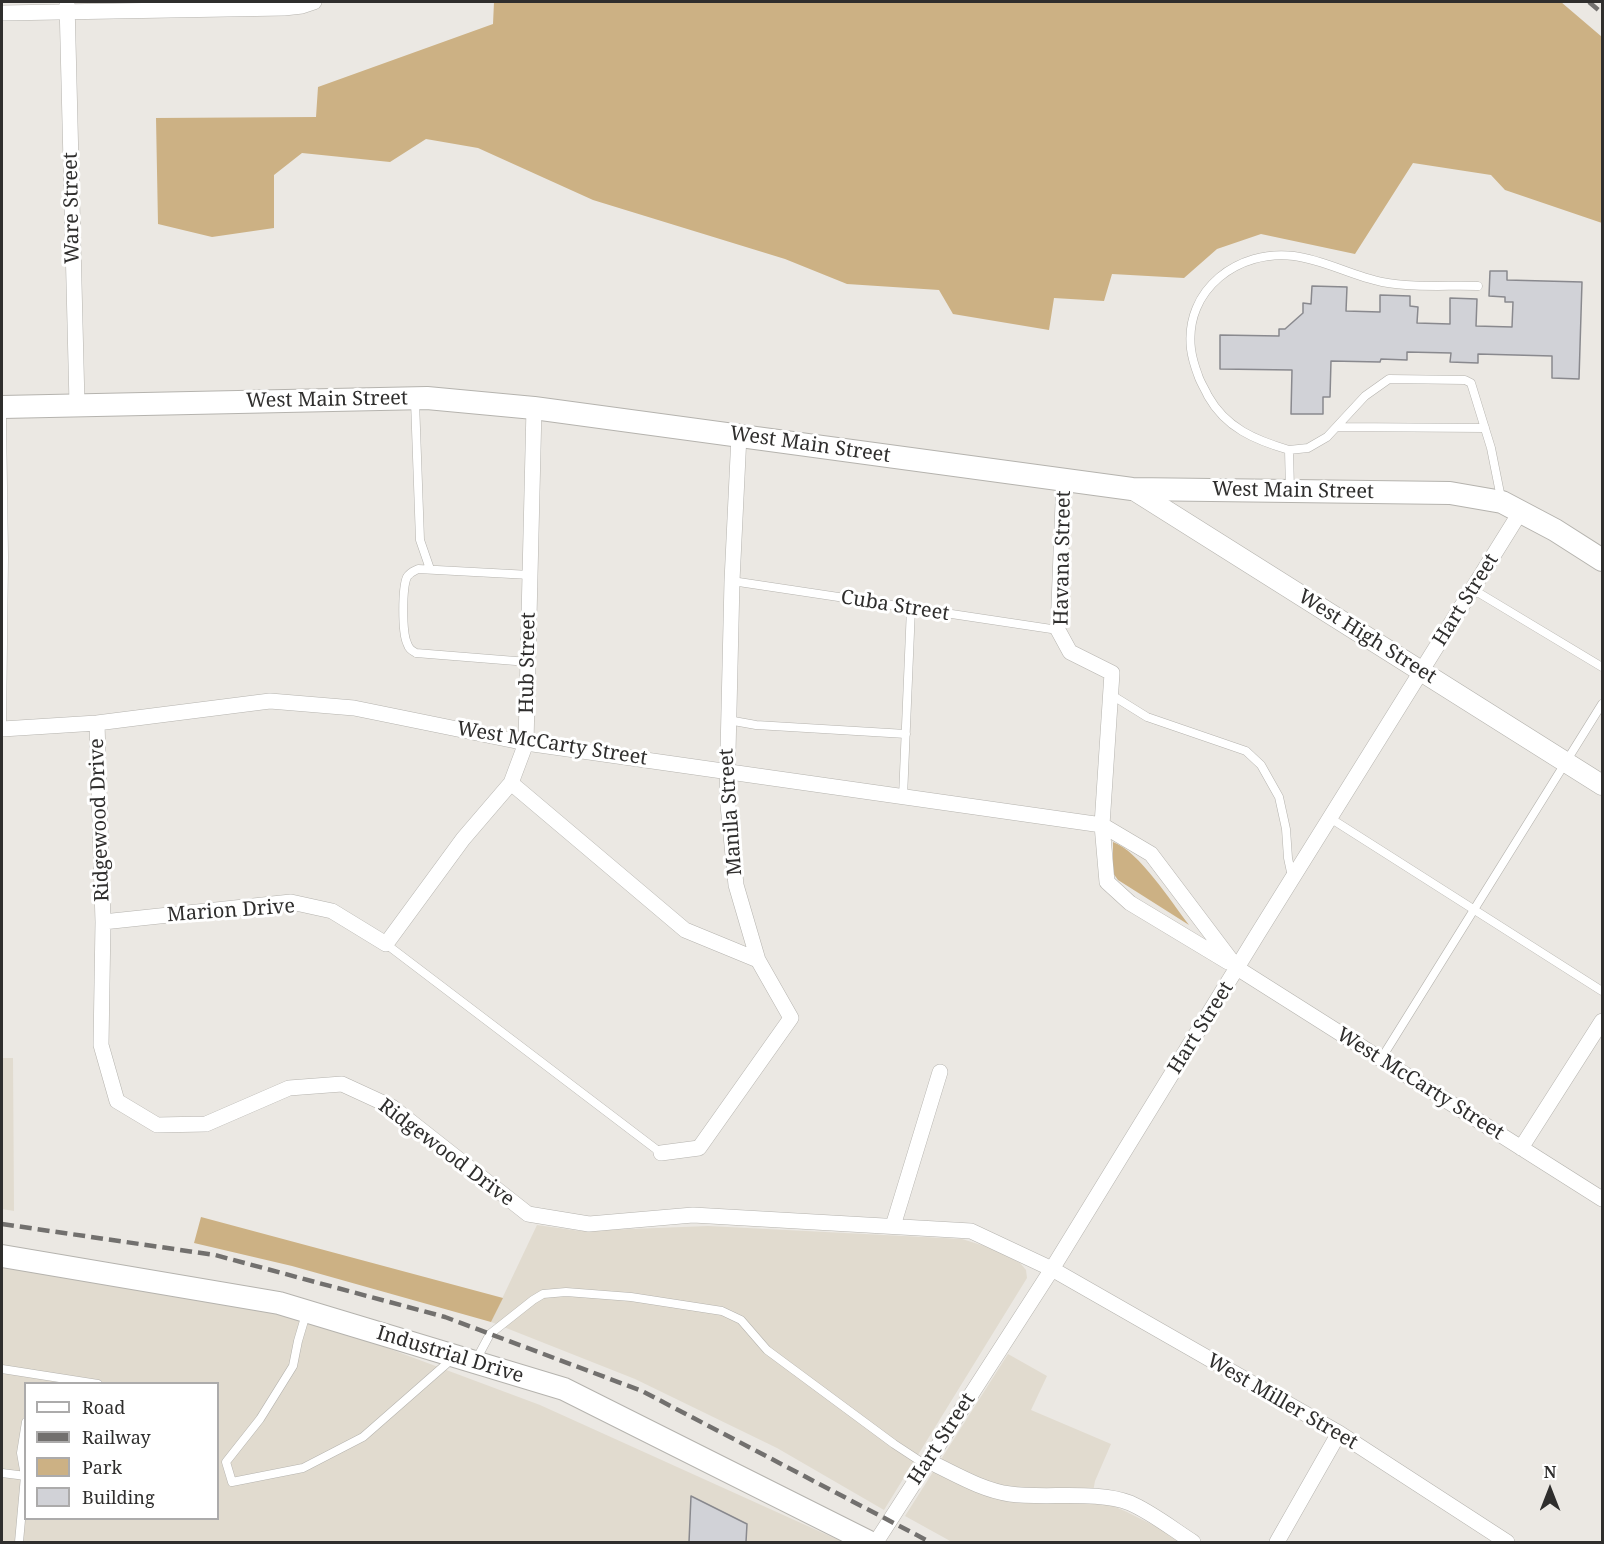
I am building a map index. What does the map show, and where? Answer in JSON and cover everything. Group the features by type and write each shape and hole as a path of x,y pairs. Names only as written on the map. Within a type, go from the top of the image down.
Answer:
{"main road":[{"name":"West Main Street","path":"2,407 415,398 534,408 1132,489 1450,493 1512,506 1602,560"},
{"name":"Industrial Drive","path":"2,1256 279,1303 564,1389 869,1542"}],"street":[{"path":"2,13 68,6 284,8 314,2"},
{"name":"Ware Street","path":"68,6 77,404"},
{"name":"Hub Street","path":"386,944 463,839 511,783 526,743 534,408"},
{"name":"Manila Street","path":"661,1153 699,1148 791,1018 758,960 736,885 726,771 739,435"},
{"name":"Havana Street","path":"1064,478 1058,630 1070,652 1112,673 1102,825"},
{"name":"West High Street","path":"1132,489 1602,785"},
{"name":"Hart Street","path":"876,1542 1052,1269 1420,672 1474,590 1512,506"},
{"name":"West McCarty Street","path":"2,729 97,723 270,702 354,708 526,743 1102,825 1150,854 1238,968"},
{"name":"Ridgewood Drive","path":"97,723 103,922 101,1045 117,1101 157,1125 206,1124 289,1088 342,1084 392,1107 528,1214 589,1224 693,1215 971,1231 1052,1269"},
{"path":"511,783 685,930 758,960"},
{"name":"West McCarty Street","path":"1102,825 1107,882 1130,903 1238,968 1602,1199"},
{"name":"Marion Drive","path":"103,922 291,902 332,911 386,944"},
{"path":"1521,1148 1602,1021"},
{"path":"893,1226 940,1072"},
{"name":"West Miller Street","path":"1052,1269 1338,1433 1507,1542"},
{"path":"1277,1542 1338,1433"},
{"path":"927,1463 985,1487 1010,1494 1073,1496 1129,1503 1193,1542"}],"lane":[{"path":"1478,286 1380,282 1326,263 1293,256 1248,259 1216,279 1195,312 1191,348 1199,378 1215,408 1224,419 1245,434 1289,450 1308,447 1327,437 1365,396 1384,381 1397,378 1469,381 1512,506"},
{"path":"415,398 420,540 430,569"},
{"path":"2,418 4,557 2,729"},
{"path":"1337,427 1485,428"},
{"path":"1289,450 1290,491"},
{"path":"528,662 416,653 411,650 405,637 406,579 418,568 530,575"},
{"name":"Cuba Street","path":"732,581 1058,630"},
{"path":"1474,590 1602,667"},
{"path":"903,797 911,608"},
{"path":"1110,694 1147,717 1246,751 1261,765 1279,798 1293,878"},
{"path":"1381,1059 1602,704"},
{"path":"728,720 756,725 906,734"},
{"path":"1330,818 1602,991"},
{"path":"386,944 661,1153"},
{"path":"307,1312 293,1366 260,1419 226,1462 232,1482 303,1468 363,1437 465,1359 490,1334 533,1299 543,1294 566,1292 631,1298 722,1311 741,1320 767,1350 894,1444 927,1463"},
{"path":"2,1369 91,1382"},
{"path":"32,1382 33,1374"},
{"path":"24,1434 21,1453 24,1470"},
{"path":"2,1473 24,1476"},
{"path":"19,1542 24,1487"}],"shaded area":[{"path":"2,1058 13,1058 14,1211 2,1209"},
{"path":"537,1225 580,1231 708,1226 962,1239 991,1248 1020,1263 1026,1270 1027,1278 884,1510 777,1448 635,1379 491,1322"},
{"path":"2,1265 307,1318 540,1405 843,1542 2,1542"},
{"path":"1008,1354 1047,1376 1031,1410 1111,1444 1095,1481 1091,1503 1111,1505 1167,1532 1182,1542 952,1542 905,1516"}],"green space":[{"path":"494,2 1561,2 1602,37 1602,223 1505,190 1491,175 1413,163 1355,254 1261,234 1217,249 1184,278 1112,274 1104,301 1054,298 1049,330 953,314 939,290 847,284 785,259 593,200 478,148 426,139 390,162 302,153 274,175 274,228 212,237 158,224 156,118 316,117 318,87 493,24"},
{"path":"1113,842 1123,847 1144,866 1189,925 1118,880 1113,873"},
{"path":"201,1217 503,1298 491,1322 292,1266 194,1243"}],"building":[{"path":"1490,271 1507,271 1507,280 1582,282 1579,379 1552,378 1552,356 1478,354 1478,363 1450,362 1451,353 1407,352 1407,360 1331,361 1330,397 1323,397 1323,414 1291,414 1292,370 1220,369 1220,335 1279,336 1279,329 1285,329 1303,313 1303,303 1311,304 1312,286 1347,287 1346,311 1380,312 1380,295 1410,296 1410,306 1418,307 1417,323 1450,324 1450,298 1477,299 1476,326 1512,327 1513,302 1505,302 1505,297 1489,296"},
{"path":"691,1496 747,1524 746,1542 689,1542"}],"railway":[{"path":"1589,2 1602,13"},
{"path":"2,1224 215,1255 445,1317 642,1391 930,1542"}]}
